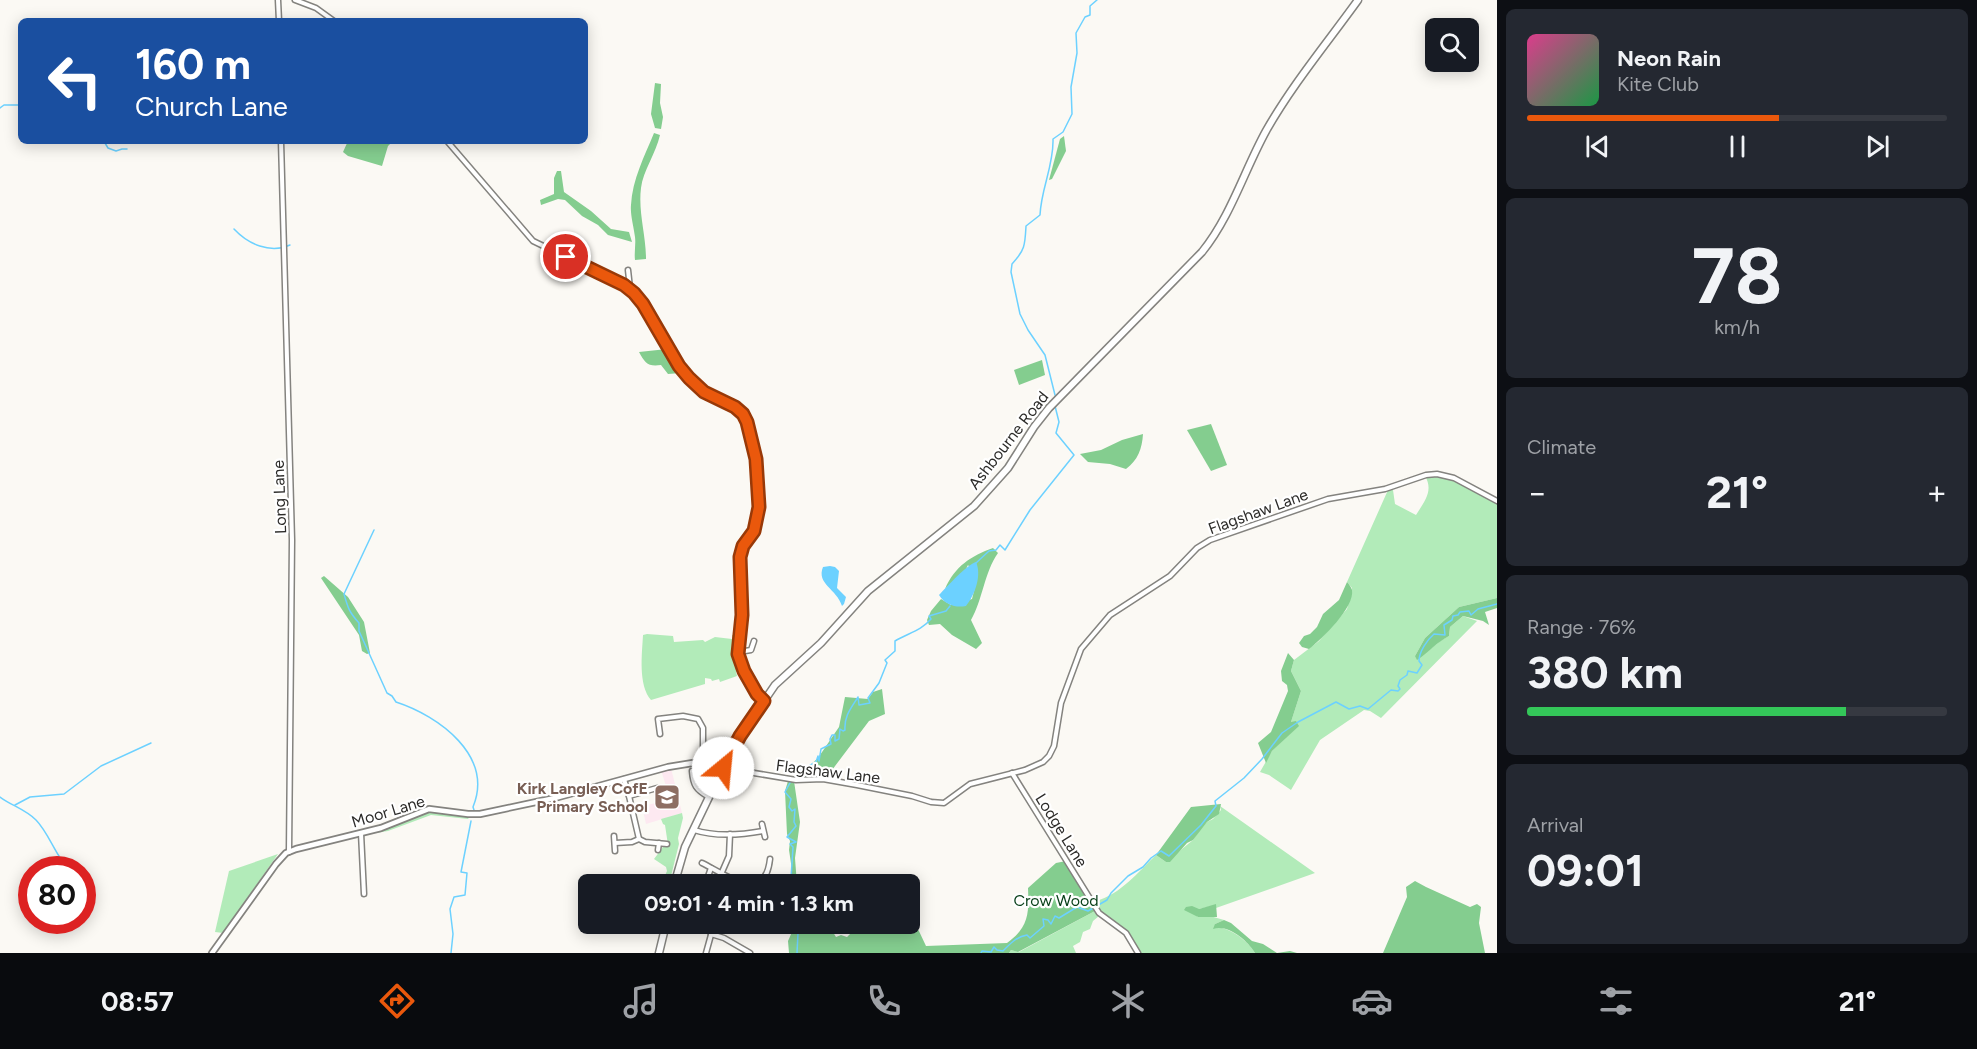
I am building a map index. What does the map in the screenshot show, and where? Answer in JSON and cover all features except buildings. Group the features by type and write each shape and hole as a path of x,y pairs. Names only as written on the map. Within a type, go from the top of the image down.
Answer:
{"highway":[{"name":"Ashbourne Road","path":"677,874 683,853 724,766 740,736 764,701 782,678 821,643 868,591 974,506 1008,468 1049,408 1207,245 1222,223 1275,117 1358,0"},
{"path":"659,953 664,934"}],"main road":[{"name":"Moor Lane","path":"289,852 381,828 429,808 480,814 555,798 668,766 703,761 713,761 724,766"},
{"path":"212,953 276,864 289,852"}],"street":[{"path":"278,0 279,18"},
{"path":"295,0 316,8 330,18"},
{"name":"Long Lane","path":"281,144 292,540 289,852"},
{"path":"450,144 532,241 630,288 643,304 679,366 696,386 735,407 743,414 756,459 758,488 757,525 743,546 740,557 742,615 739,652 744,671 757,694 764,701"},
{"path":"628,270 630,288"},
{"name":"Flagshaw Lane","path":"724,766 796,780 823,779 944,803 970,784 1036,766 1043,762 1052,751 1061,703 1075,660 1091,635 1110,615 1170,576 1197,548 1219,535 1328,499 1385,489 1426,475 1437,474 1454,478 1497,501"},
{"path":"751,650 754,641"},
{"path":"739,652 751,650 756,653"},
{"path":"660,734 658,719 683,716 698,719 703,728 703,761"},
{"path":"692,771 695,787 709,797"},
{"name":"Lodge Lane","path":"1012,773 1095,906 1103,916 1126,933 1138,953"},
{"path":"624,779 639,839"},
{"path":"630,796 657,788"},
{"path":"762,824 765,837"},
{"path":"693,830 730,834 763,831"},
{"path":"361,832 364,894"},
{"path":"722,872 729,856 730,834"},
{"path":"615,836 615,851"},
{"path":"615,843 632,842 639,839 645,842 667,844"},
{"path":"658,850 659,843"},
{"path":"767,874 770,859"},
{"path":"702,863 725,874"},
{"path":"709,874 711,868"},
{"path":"706,953 711,934 728,939 750,953 754,945"}],"shaded area":[{"name":"Kirk Langley CofE Primary School","path":"671,768 682,813 646,824 642,806 656,803 654,790 666,786 661,770"}],"green space":[{"path":"655,83 661,84 660,103 663,117 661,129 655,128 651,114"},
{"path":"654,133 660,135 644,175 640,197 646,259 635,260 632,196"},
{"path":"1064,136 1066,151 1052,179 1049,180 1060,139"},
{"path":"347,144 390,144 382,166 348,156 343,152"},
{"path":"557,171 561,171 564,192 611,229 629,232 632,242 608,235 565,200 558,199 541,205 540,200 554,194 554,178"},
{"path":"667,349 681,373 668,374 661,365 647,363 639,352"},
{"path":"1042,360 1045,375 1019,385 1014,370"},
{"path":"1211,424 1227,465 1211,471 1187,430"},
{"path":"1143,434 1139,454 1126,469 1110,464 1088,462 1080,454 1101,450 1122,440"},
{"path":"1425,476 1448,477 1497,502 1497,598 1459,607 1425,638 1415,656 1449,636 1450,627 1463,616 1477,621 1381,718 1364,710 1320,740 1291,790 1269,775 1260,772 1272,751 1298,726 1291,722 1301,691 1291,671 1294,660 1319,641 1347,609 1352,588 1347,582 1388,490 1392,488 1393,490 1395,504 1416,515 1428,492 1428,481"},
{"path":"993,548 998,553 971,620 982,643 976,649 952,635 940,624 929,625 927,620 941,599 951,605 972,599 977,579 968,565 965,571 945,589 964,563"},
{"path":"324,576 348,597 364,622 370,653 362,651 359,635 321,578"},
{"path":"1347,582 1352,590 1352,597 1343,614 1309,649 1302,647 1299,643 1304,636 1317,627 1323,614 1339,600"},
{"path":"1497,598 1497,608 1485,612 1489,625 1483,621 1463,616 1450,627 1449,636 1417,660 1415,656 1425,638 1459,607"},
{"path":"643,635 673,636 674,642 703,640 705,642 715,637 732,639 732,635 737,635 736,655 741,670 736,672 737,676 720,682 719,679 712,681 705,678 705,684 651,700 642,678"},
{"path":"1288,653 1294,660 1291,671 1301,691 1291,722 1296,721 1299,726 1272,751 1266,763 1258,743 1271,732 1288,691 1287,685 1282,681 1281,671"},
{"path":"882,689 885,714 869,721 826,778 796,778 818,758 839,727 845,697 868,699 873,692"},
{"path":"788,781 794,781 800,822 795,858 796,874 792,874 785,791"},
{"path":"1221,804 1219,814 1207,822 1193,840 1187,843 1170,862 1156,855 1191,807"},
{"path":"1220,806 1315,873 1216,908 1216,905 1199,909 1197,917 1210,916 1224,920 1215,924 1240,937 1255,953 1139,953 1131,937 1101,912 1096,901 1121,888 1156,855 1166,862 1193,840 1207,822 1221,810"},
{"path":"426,811 471,815 468,819 431,815 388,831 376,833 374,831"},
{"path":"682,813 679,844 672,874 666,874 666,867 654,859 663,847 668,845 665,825 661,819"},
{"path":"278,854 223,933 215,932 229,871"},
{"name":"Crow Wood","path":"1066,861 1095,911 1018,952 1011,950 1009,953 789,953 788,941 791,934 834,934 836,937 841,935 847,937 850,934 920,933 926,946 1007,943 1024,925 1028,912 1028,888 1056,863"},
{"path":"1415,881 1470,907 1477,904 1481,907 1479,923 1485,953 1383,953 1407,897 1406,887"},
{"path":"1216,904 1217,917 1198,917 1184,910 1186,907 1192,906 1199,909"},
{"path":"1095,911 1099,916 1093,921 1090,929 1083,932 1080,942 1073,946 1076,953 1009,953 1011,950 1019,952"},
{"path":"1224,920 1231,923 1252,941 1263,944 1277,953 1255,953 1237,934 1225,929 1213,929 1215,924"}],"water":[{"path":"976,562 977,585 966,606 958,607 944,601 939,595 962,571"},
{"path":"830,566 839,571 837,588 846,597 842,606 822,578 823,567"}],"waterway":[{"path":"1055,395 1045,355 1020,314 1011,272 1012,264 1020,255 1023,247 1026,226 1040,215 1052,158 1053,139 1063,132 1072,114 1071,87 1077,53 1076,33 1085,17 1090,15 1090,6 1097,0"},
{"path":"0,108 4,105 18,105"},
{"path":"106,144 108,148 116,151 127,149"},
{"path":"234,229 246,239 260,246 282,248 290,245"},
{"path":"976,563 1000,545 1005,550 1030,510 1074,455 1056,433 1059,422 1055,406"},
{"path":"374,530 344,594 348,606 359,623 359,631 387,693 396,702 413,708 445,728 469,755 476,771 477,788 474,810"},
{"path":"981,953 982,951 991,952 994,947 1003,951 1020,937 1027,935 1030,938 1044,926 1043,919 1048,920 1051,924 1055,916 1059,918 1077,907 1088,911 1107,900 1128,876 1143,867 1151,858 1161,851 1169,856 1201,825 1216,806 1215,801 1244,778 1282,733 1336,702 1349,709 1360,706 1368,709 1391,690 1398,691 1400,680 1407,675 1408,671 1417,673 1422,665 1419,661 1424,646 1434,634 1445,635 1444,625 1452,620 1453,616 1469,611 1471,615 1478,609 1497,604"},
{"path":"795,777 801,770 816,762 818,756 819,761 821,749 831,744 832,735 835,735 835,741 839,739 840,729 845,730 847,716 858,697 859,705 870,703 868,698 879,683 887,663 885,660 895,651 895,641 923,626 931,619 929,616 946,611 950,606"},
{"path":"15,805 30,797 64,794 101,766 151,743"},
{"path":"791,781 785,792 791,799 789,807 792,811 795,809 796,826 787,837 796,842 790,844 793,847 791,874"},
{"path":"0,797 36,820 59,856"},
{"path":"451,953 453,934 450,909 454,897 465,895 467,873 461,872 471,821"},
{"path":"797,953 798,934"}],"place":[{"name":"Kirk Langley CofE Primary School","path":"667,797"}],"route":[{"path":"566,257 630,288 643,304 679,366 689,378 704,392 735,407 743,414 747,422 756,459 759,507 757,525 743,546 740,557 742,615 738,654 744,671 757,694 764,701 740,736 723,768"}]}
